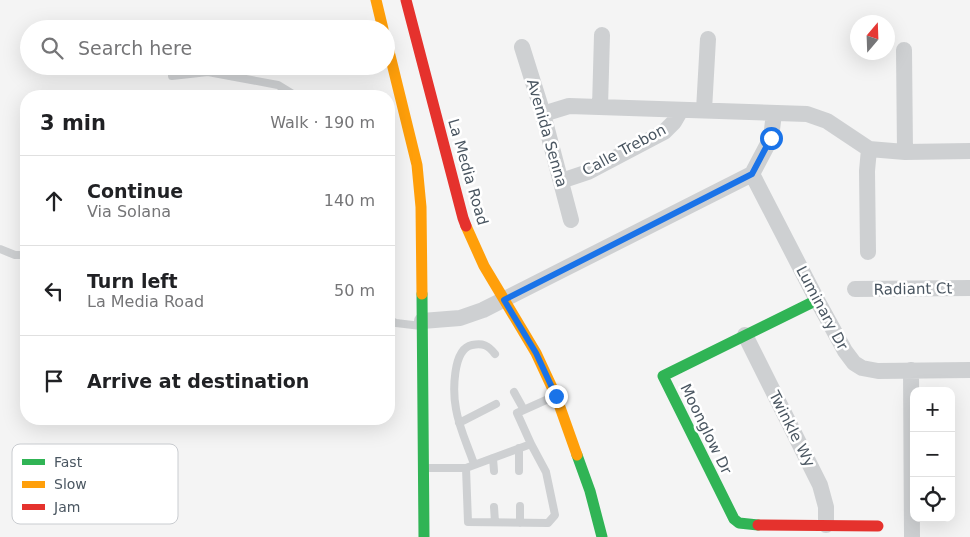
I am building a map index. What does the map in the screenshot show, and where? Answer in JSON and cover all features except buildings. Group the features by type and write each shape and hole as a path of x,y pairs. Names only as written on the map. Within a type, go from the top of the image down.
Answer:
{"main road":[{"path":"376,0 382,20"},
{"name":"La Media Road","path":"406,0 463,218 484,266 536,353 556,396 590,491 602,537"},
{"path":"395,75 417,165 421,207 424,537"},
{"name":"Moonglow Dr","path":"817,300 663,376 734,519 739,523 878,526"}],"street":[{"path":"600,107 602,35"},
{"path":"704,110 708,38"},
{"name":"Avenida Senna","path":"522,47 543,114 571,220"},
{"path":"904,50 905,152"},
{"path":"543,114 569,106 817,116 869,149 905,152 970,151"},
{"name":"Calle Trebon","path":"561,181 588,172 664,132 674,122 681,110"},
{"path":"422,323 460,318 483,310 752,174 771,138 774,113"},
{"path":"868,252 867,171 869,149"},
{"name":"Luminary Dr","path":"752,174 817,300 845,351 854,363 868,370 970,370"},
{"name":"Radiant Ct","path":"855,290 970,288"},
{"name":"Twinkle Wy","path":"745,335 820,485 826,506 826,525"},
{"path":"911,370 912,537"}],"lane":[{"path":"172,76 181,75"},
{"path":"224,75 278,85 286,90"},
{"path":"0,249 15,256 20,256"},
{"path":"395,323 422,323"},
{"path":"474,464 456,408 456,366 458,357 468,346 481,344 489,346 495,354"},
{"path":"514,392 524,410"},
{"path":"466,468 468,522 548,523 555,515 546,472 517,413 556,396"},
{"path":"460,423 496,404"},
{"path":"424,468 466,468 531,444"},
{"path":"519,448 519,471"},
{"path":"493,458 494,471"},
{"path":"520,506 520,523"},
{"path":"494,507 495,522"}],"traffic: fast":[{"path":"422,294 424,537"},
{"path":"758,525 739,523 734,519 663,376 817,300"},
{"path":"577,455 590,491 602,537"}],"traffic: slow":[{"path":"376,0 381,20"},
{"path":"395,75 417,165 421,207 422,294"},
{"path":"466,226 484,266 536,353 556,396 577,455"}],"traffic: jam":[{"path":"406,0 466,226"},
{"path":"758,525 878,526"}],"route":[{"path":"556,396 536,353 504,300 752,174 771,138"}]}
